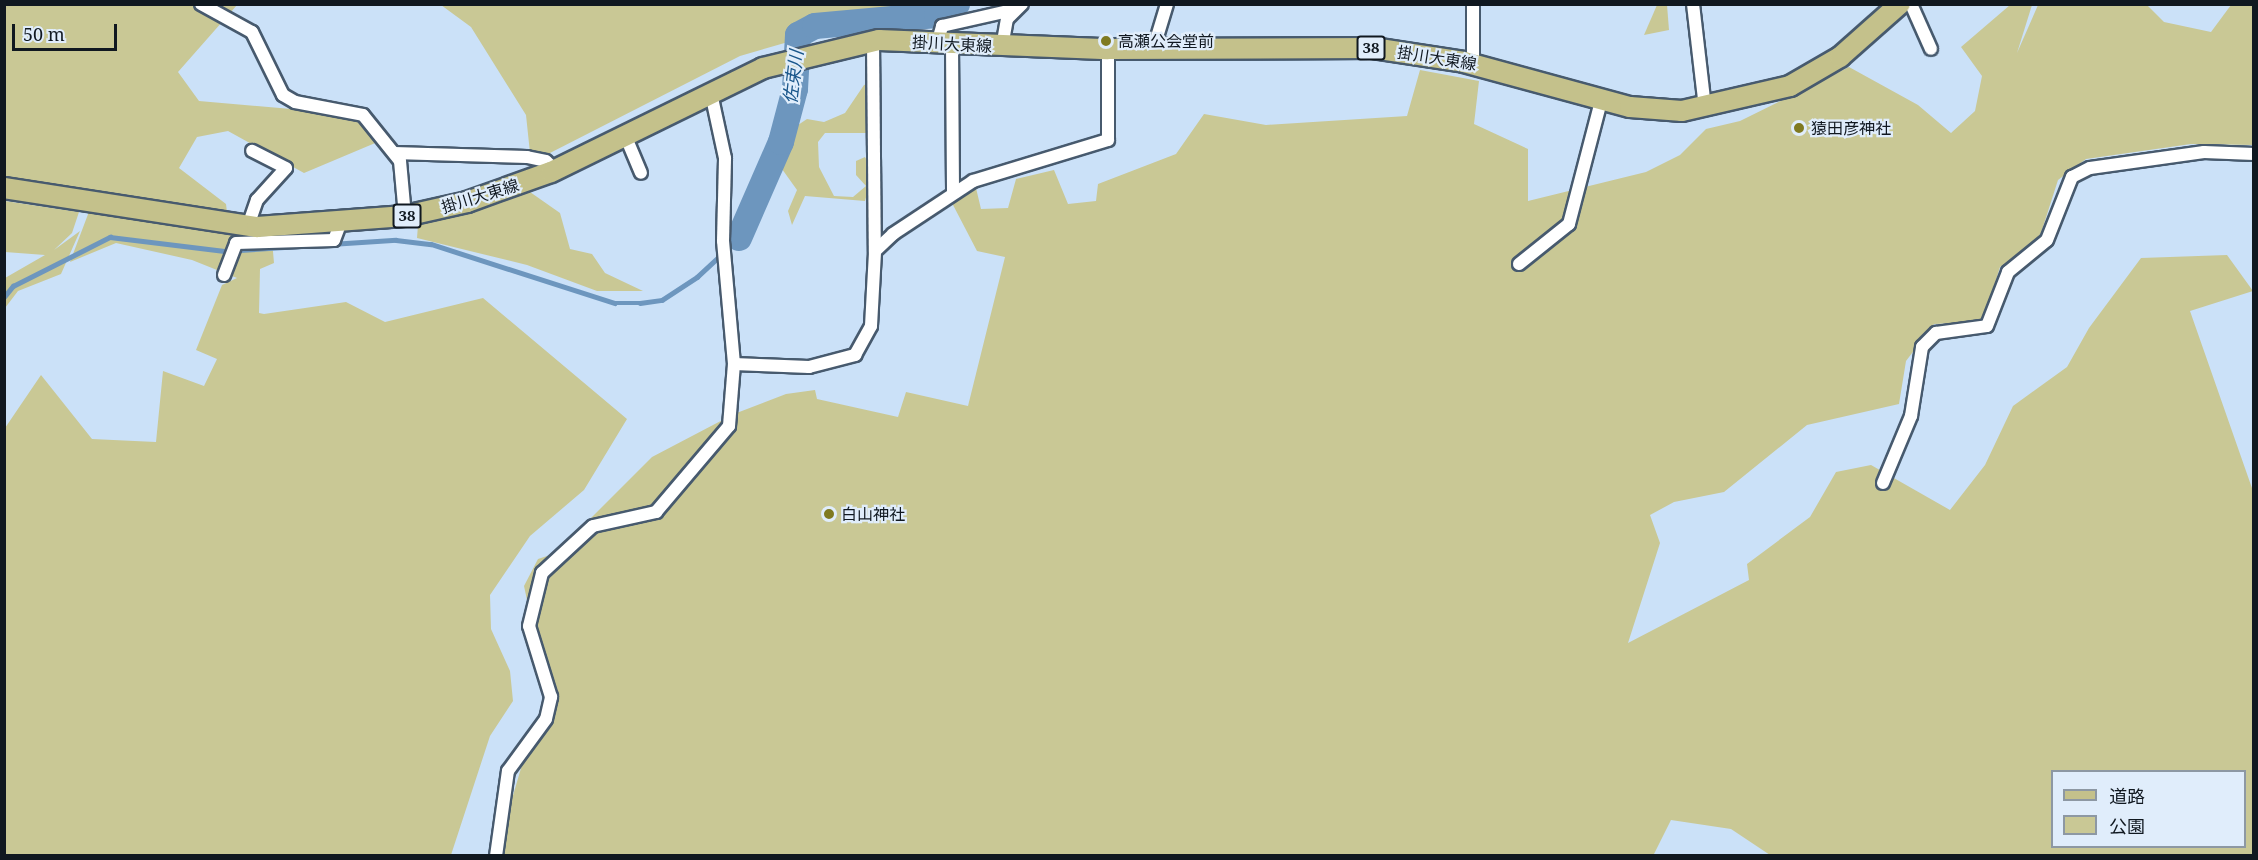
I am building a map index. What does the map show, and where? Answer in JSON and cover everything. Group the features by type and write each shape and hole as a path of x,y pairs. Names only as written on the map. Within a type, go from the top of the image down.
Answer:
{"main road":[{"name":"掛川大東線","path":"4,188 248,226 340,224 405,216 467,202 555,170 711,93 782,62 807,54 873,41 1108,49 1154,47 1373,48 1473,64 1602,97 1630,107 1682,111 1790,86 1840,57 1900,4"}],"street":[{"path":"201,4 252,32 283,95 295,102 363,115 394,153 405,216"},
{"path":"1154,47 1167,4"},
{"path":"1473,4 1473,64"},
{"path":"1693,4 1705,107"},
{"path":"1911,4 1931,49"},
{"path":"954,192 942,26 1017,7"},
{"path":"1002,47 1017,7"},
{"path":"734,364 809,367 855,355 871,326 875,251 873,41"},
{"path":"875,251 954,192 1108,140 1108,49"},
{"path":"496,855 508,771 546,719 551,697 530,626 542,573 593,526 656,512 729,426 734,364 723,241 725,158 711,93"},
{"path":"1519,264 1569,224 1602,97"},
{"path":"626,135 641,173"},
{"path":"248,226 257,200 286,168 252,151"},
{"path":"1883,483 1911,416 1922,347 1936,333 1987,326 2008,272 2047,240 2072,177 2090,168 2204,152 2253,154"},
{"path":"394,153 527,157 546,161 555,170"},
{"path":"224,274 234,248 334,240 340,224"}],"green space":[{"path":"4,5 237,5 178,72 199,101 360,115 380,141 304,173 228,131 197,137 179,168 226,204 227,212 173,208 5,177"},
{"path":"441,5 949,5 921,22 795,40 740,56 548,154 530,153 526,115 471,27"},
{"path":"1657,5 1667,5 1669,30 1644,35"},
{"path":"2010,5 2032,5 2017,53 2038,5 2147,5 2164,22 2211,32 2231,5 2253,5 2253,145 2191,144 2086,159 2058,180 2041,233 2025,253 2000,267 1983,322 1934,324 1906,361 1899,404 1807,425 1724,492 1674,502 1650,515 1660,543 1628,643 1749,580 1747,564 1810,517 1836,472 1871,465 1950,510 1985,465 2013,406 2067,367 2089,328 2141,258 2227,255 2253,291 2190,311 2253,491 2253,855 1770,855 1731,829 1671,820 1653,856 495,856 530,738 551,712 524,586 538,559 556,553 652,457 734,414 786,394 815,390 817,399 898,417 906,392 968,406 1005,257 977,251 952,203 976,188 981,209 1008,208 1016,179 1054,170 1068,204 1096,201 1098,184 1176,154 1204,114 1266,125 1407,116 1420,70 1479,81 1474,124 1528,149 1528,201 1646,172 1680,155 1706,129 1740,121 1849,67 1918,105 1951,133 1975,111 1982,76 1961,47"},
{"path":"877,81 880,100 873,133 825,133 818,142 819,167 834,196 853,197 866,186 856,175 856,161 865,157 873,172 865,201 805,196 792,225 788,211 797,190 782,169 795,127 807,119 824,122 845,113 864,85"},
{"path":"530,192 560,213 570,249 592,254 605,273 643,291 597,291 527,265 417,238 418,225"},
{"path":"5,201 79,212 72,233 54,250 80,231 61,274 18,291 5,308 5,278 45,255 5,252"},
{"path":"90,209 272,240 274,263 260,269 259,313 346,302 385,322 483,298 627,419 584,490 530,536 490,595 491,629 510,671 513,701 490,736 451,855 5,856 5,428 41,375 92,439 156,442 163,371 204,386 217,359 196,350 222,285 237,278 192,260 116,243 70,262"}],"waterway":[{"name":"佐束川","path":"739,238 781,142 795,89 798,35 815,26 937,15 957,4"},
{"path":"4,297 13,286 110,237 224,251 396,240 431,244 615,303 640,303 662,300 697,277 739,238"}],"place":[{"name":"高瀬公会堂前","path":"1106,41"},
{"name":"猿田彦神社","path":"1799,128"},
{"name":"白山神社","path":"829,514"}]}
